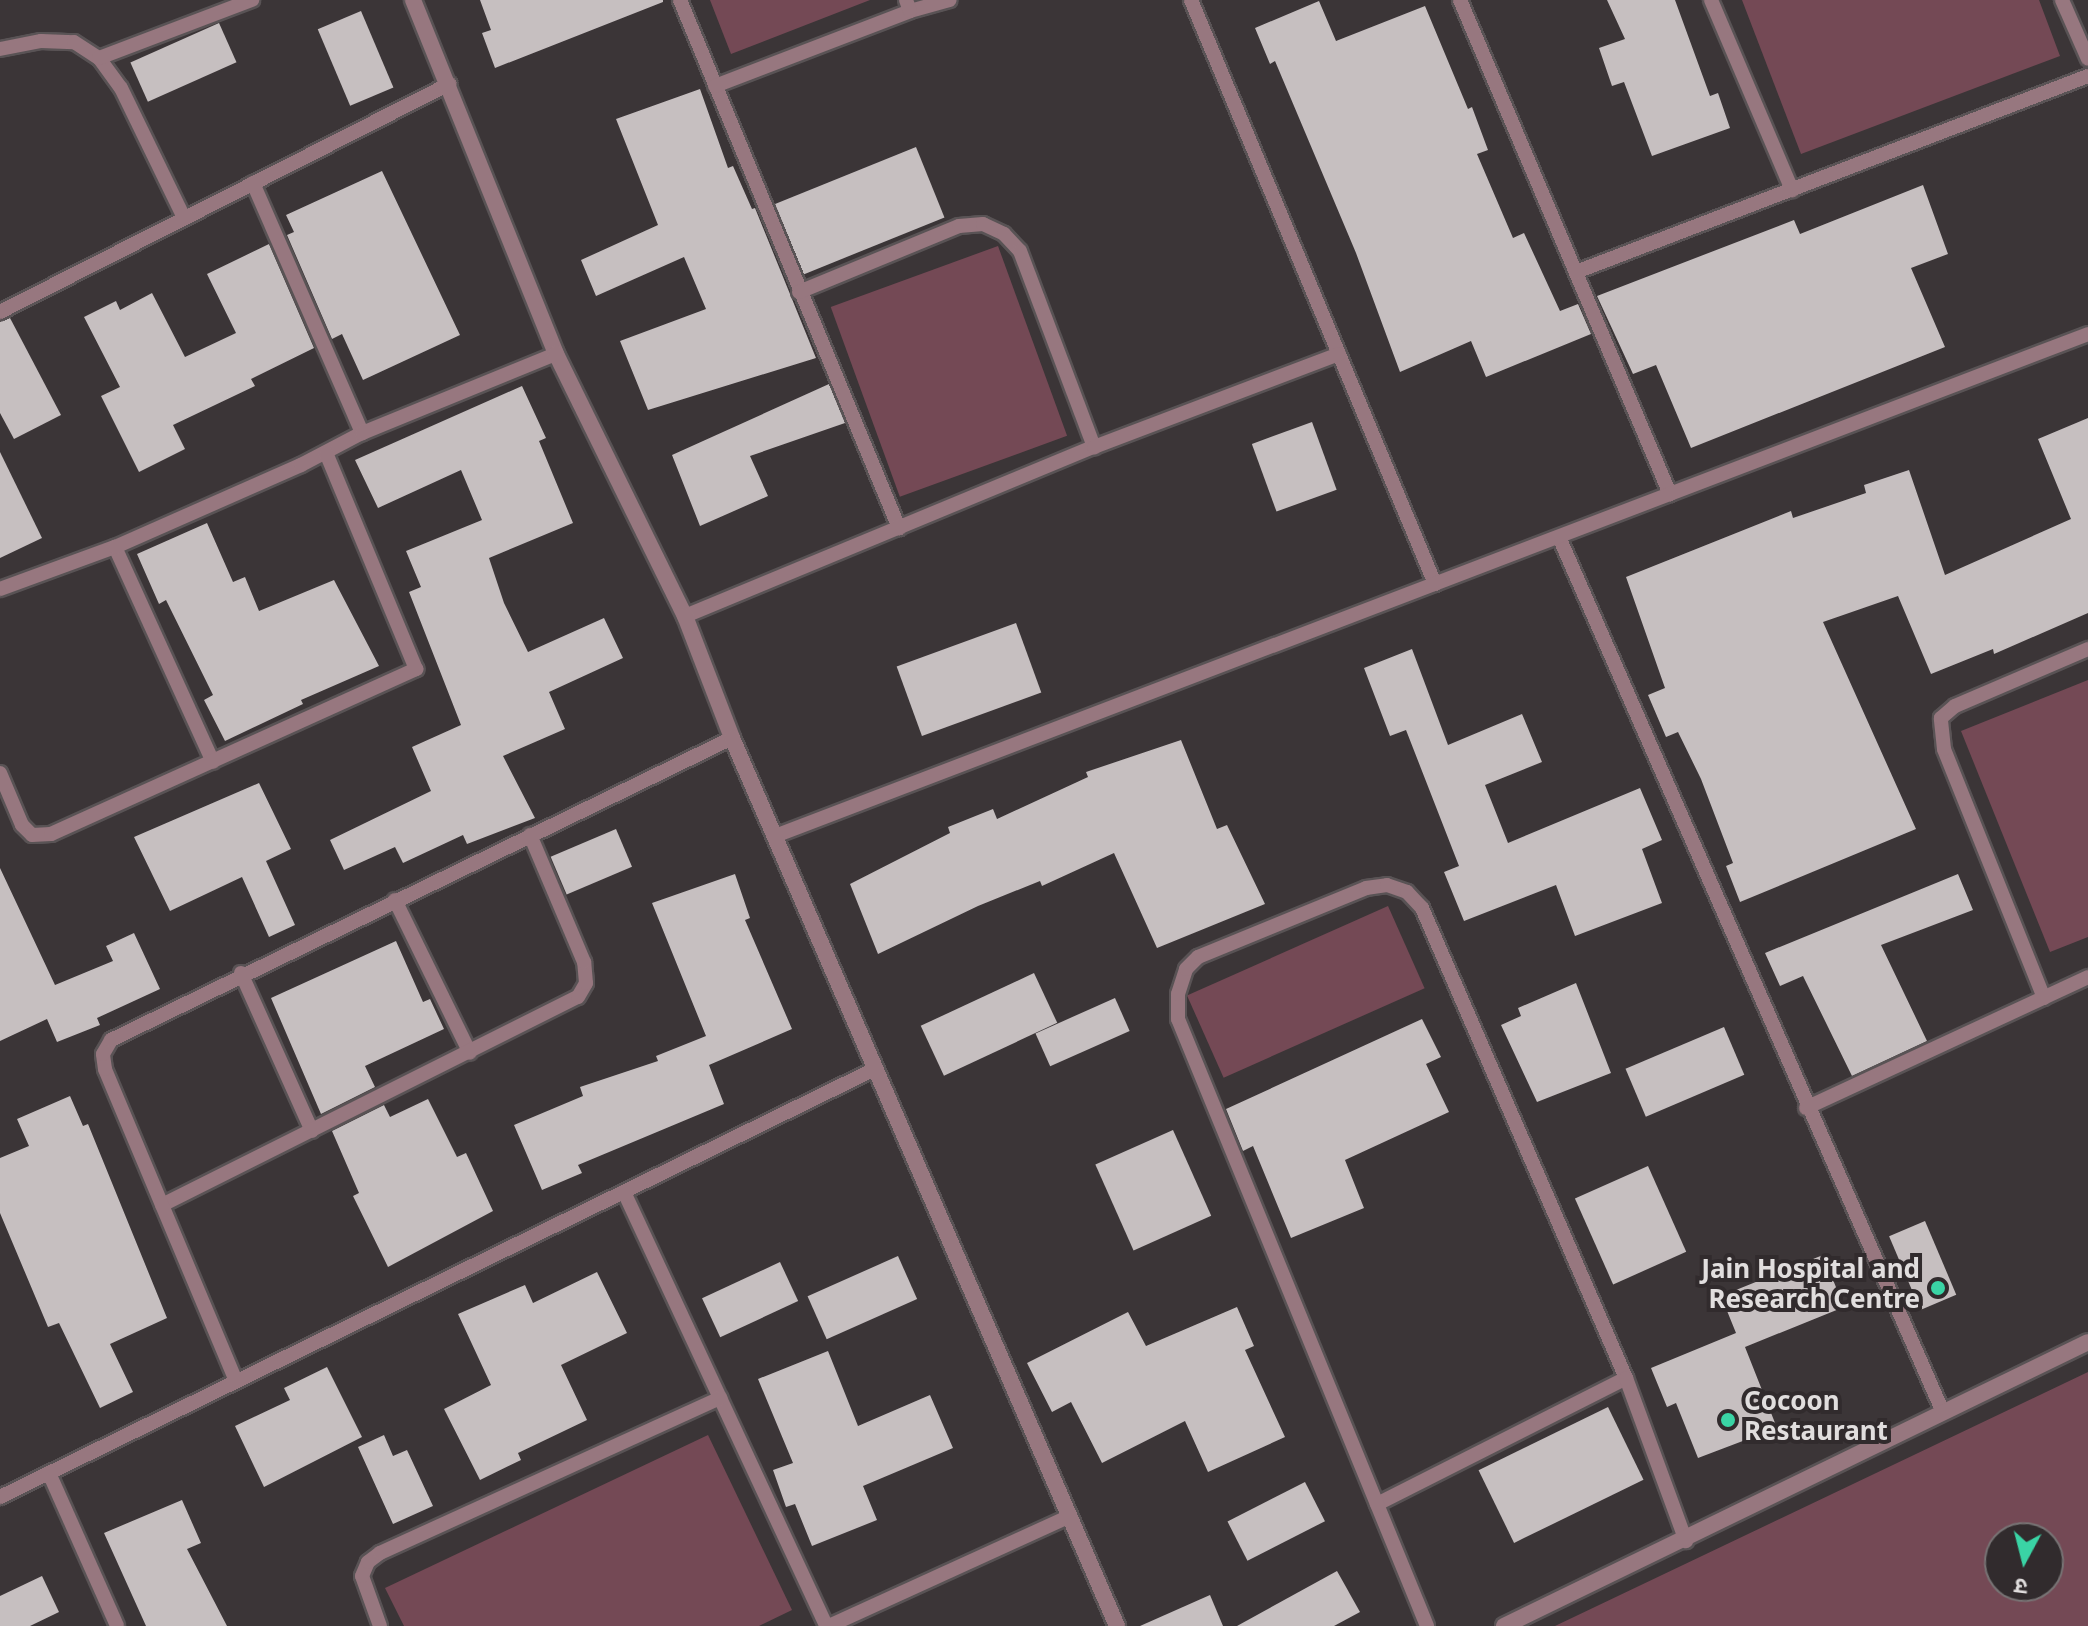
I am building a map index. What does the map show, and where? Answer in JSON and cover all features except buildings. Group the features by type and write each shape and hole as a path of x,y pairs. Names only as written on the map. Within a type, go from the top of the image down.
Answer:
{"street":[{"path":"413,0 556,354 685,616 732,738 1117,1626"},
{"path":"1504,1626 1686,1541 1942,1410 2088,1342"}],"lane":[{"path":"99,58 252,0"},
{"path":"680,0 899,528"},
{"path":"715,86 908,5 950,0"},
{"path":"1191,0 1435,584"},
{"path":"1460,0 1670,494"},
{"path":"1711,0 1792,190"},
{"path":"2062,0 2088,59"},
{"path":"0,49 41,41 74,42 99,58 121,88 184,218"},
{"path":"1576,272 2088,76"},
{"path":"0,312 449,84"},
{"path":"253,183 362,433"},
{"path":"799,292 959,226 983,224 1004,234 1020,251 1094,447"},
{"path":"775,836 2088,334"},
{"path":"0,589 115,547 326,453 362,433 556,354"},
{"path":"685,616 1094,447 1339,354"},
{"path":"0,773 22,825 32,835 51,834 416,669 326,453"},
{"path":"1559,537 1806,1108 1942,1410"},
{"path":"115,547 213,762"},
{"path":"2044,998 1944,749 1941,718 1955,706 2088,649"},
{"path":"236,1381 103,1054 127,1028 732,738"},
{"path":"162,1205 567,1005 586,983 584,962 530,835"},
{"path":"1427,1626 1183,1040 1178,994 1186,969 1198,957 1366,888 1387,885 1407,892 1422,908 1626,1378 1686,1541"},
{"path":"395,900 470,1053"},
{"path":"241,973 312,1131"},
{"path":"1806,1108 2088,977"},
{"path":"0,1497 875,1069"},
{"path":"624,1192 828,1626 1070,1516"},
{"path":"1377,1504 1626,1378"},
{"path":"380,1626 362,1576 368,1562 380,1553 720,1398"},
{"path":"49,1473 117,1626"}],"shaded area":[{"path":"710,0 870,0 731,54"},
{"path":"1742,0 2039,0 2060,56 1801,154"},
{"path":"998,246 1067,436 900,497 831,307"},
{"path":"2088,680 2088,937 2050,952 1961,731"},
{"path":"1388,906 1425,988 1224,1078 1187,995"},
{"path":"2088,1372 2088,1626 1555,1626"},
{"path":"708,1435 792,1610 759,1626 404,1626 385,1588"}],"place":[{"name":"Jain Hospital and Research Centre","path":"1938,1288"},
{"name":"Cocoon Restaurant","path":"1728,1420"}]}
